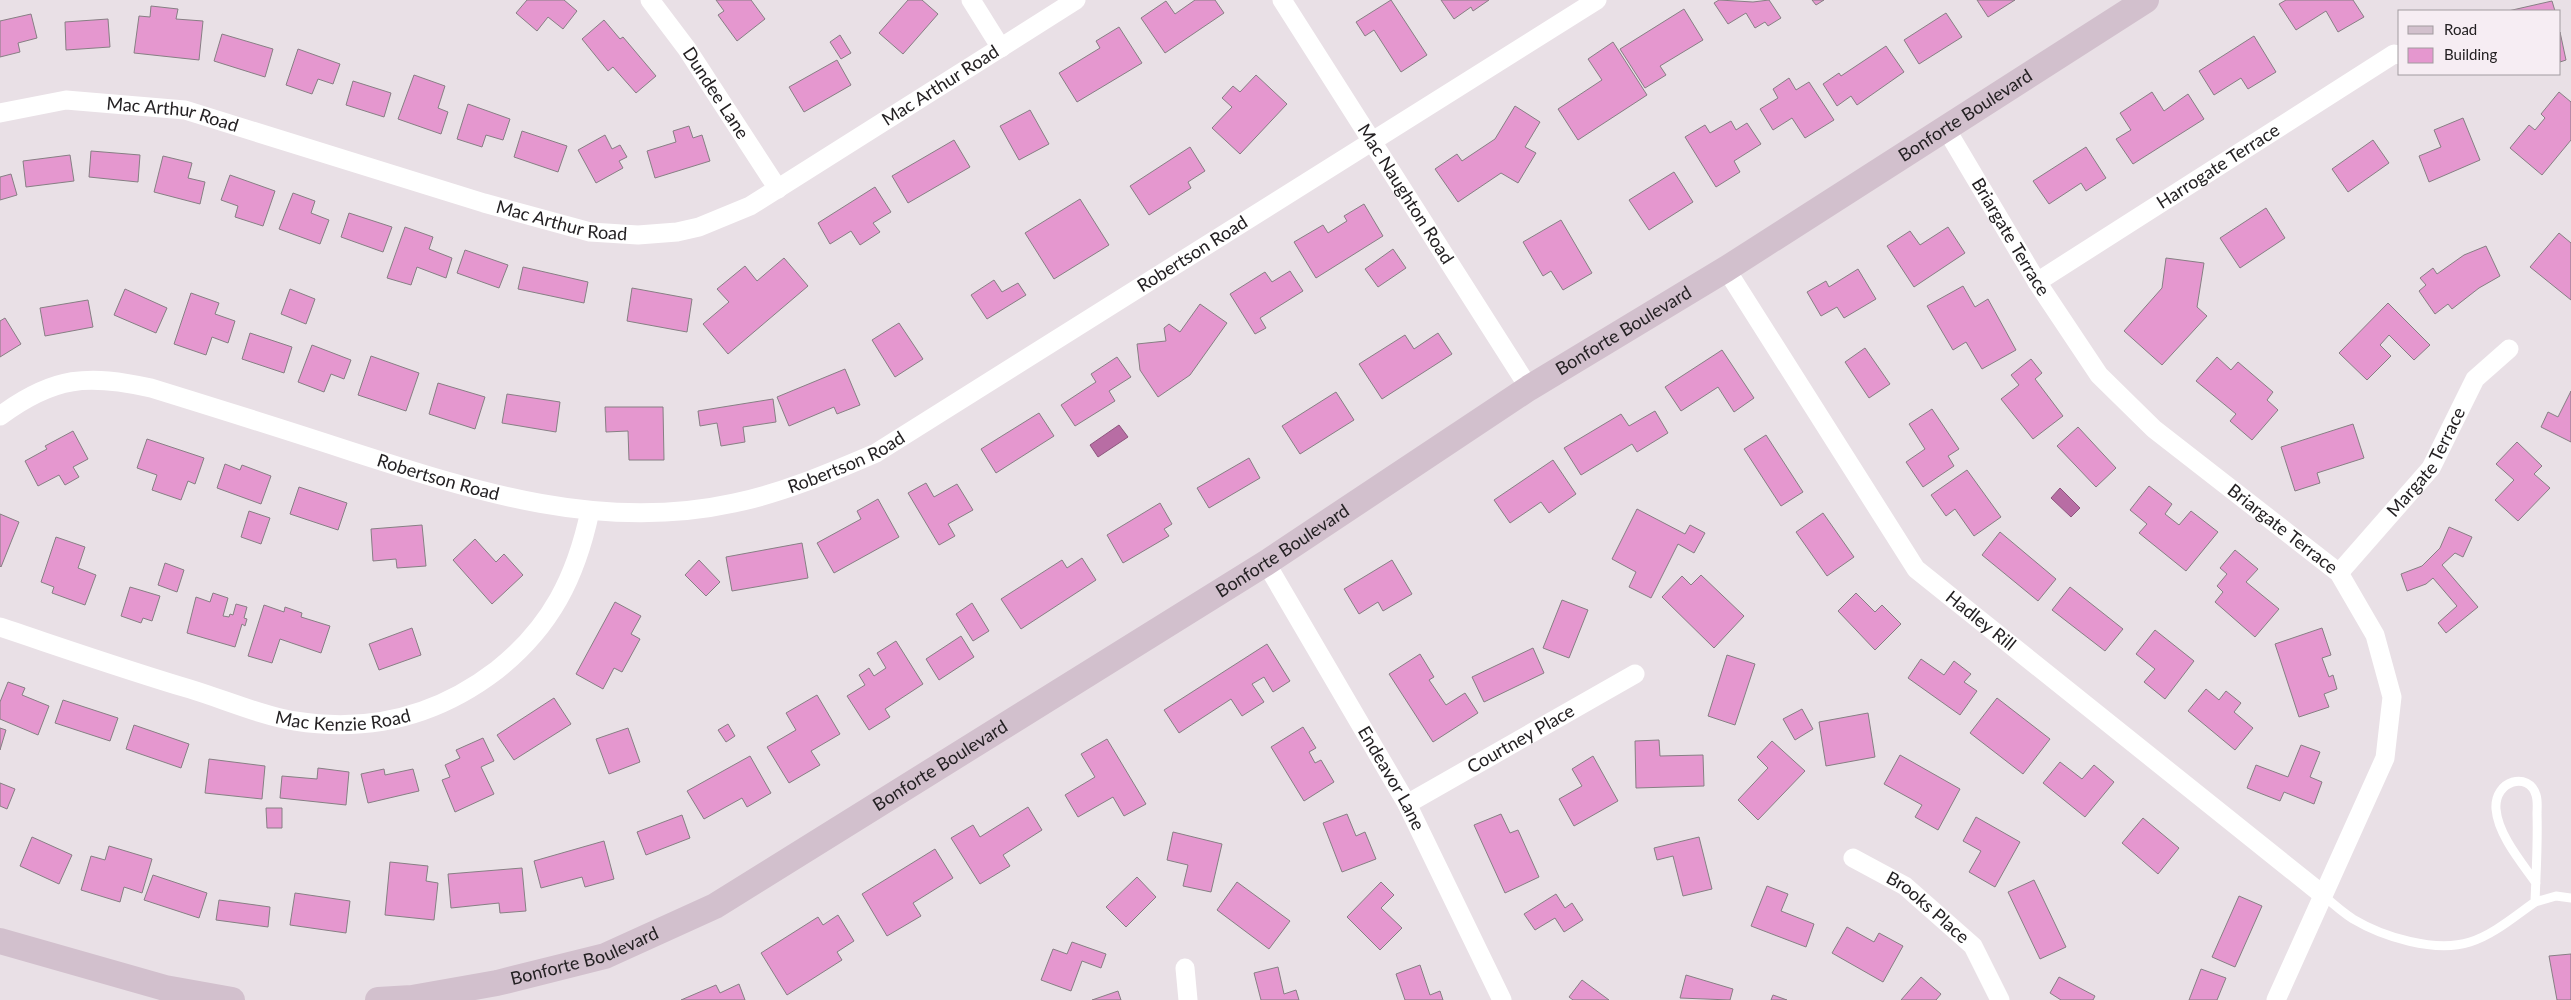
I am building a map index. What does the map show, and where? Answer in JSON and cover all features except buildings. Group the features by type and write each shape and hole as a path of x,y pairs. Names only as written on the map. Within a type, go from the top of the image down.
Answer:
{"main road":[{"name":"Bonforte Boulevard","path":"378,1000 412,998 497,984 604,956 715,906 1266,563 1529,388 1726,269 2146,0"},
{"path":"0,941 165,988 232,1000"}],"street":[{"name":"Dundee Lane","path":"650,0 687,49 778,189"},
{"path":"971,0 1001,48"},
{"name":"Mac Arthur Road","path":"0,113 66,100 185,110 484,203 590,232 638,235 677,232 699,227 750,206 1076,0"},
{"name":"Mac Naughton Road","path":"1282,0 1370,142 1529,388"},
{"name":"Robertson Road","path":"0,416 43,391 75,380 111,379 151,388 419,473 523,502 590,511 644,513 733,503 808,482 876,453 956,405 1597,0"},
{"name":"Harrogate Terrace","path":"2038,282 2394,54 2398,55"},
{"name":"Briargate Terrace","path":"1945,127 2038,282 2099,375 2154,429 2339,573 2375,635 2392,697 2385,758 2276,1000"},
{"name":"Hadley Rill","path":"1726,269 1916,568 2323,895"},
{"name":"Margate Terrace","path":"2339,573 2431,468 2475,379 2508,348"},
{"name":"Mac Kenzie Road","path":"0,627 120,668 293,721 338,726 376,724 428,710 474,688 514,655 549,617 572,577 584,541 590,511"},
{"name":"Endeavor Lane","path":"1266,563 1406,804 1502,1000"},
{"name":"Courtney Place","path":"1406,804 1635,674"},
{"name":"Brooks Place","path":"1854,858 1906,886 1973,946 2000,1000"},
{"path":"1185,968 1188,1000"}],"lane":[{"path":"2535,902 2536,883 2538,831 2536,795 2531,787 2521,781 2509,783 2501,788 2497,796 2496,811 2508,844 2536,883"},
{"path":"2323,895 2353,919 2399,939 2425,945 2449,946 2470,942 2491,932 2535,902 2556,896 2571,898"}],"shaded area":[{"path":"1119,425 1128,437 1098,457 1090,445"},
{"path":"2060,488 2080,508 2071,517 2051,498"}]}
